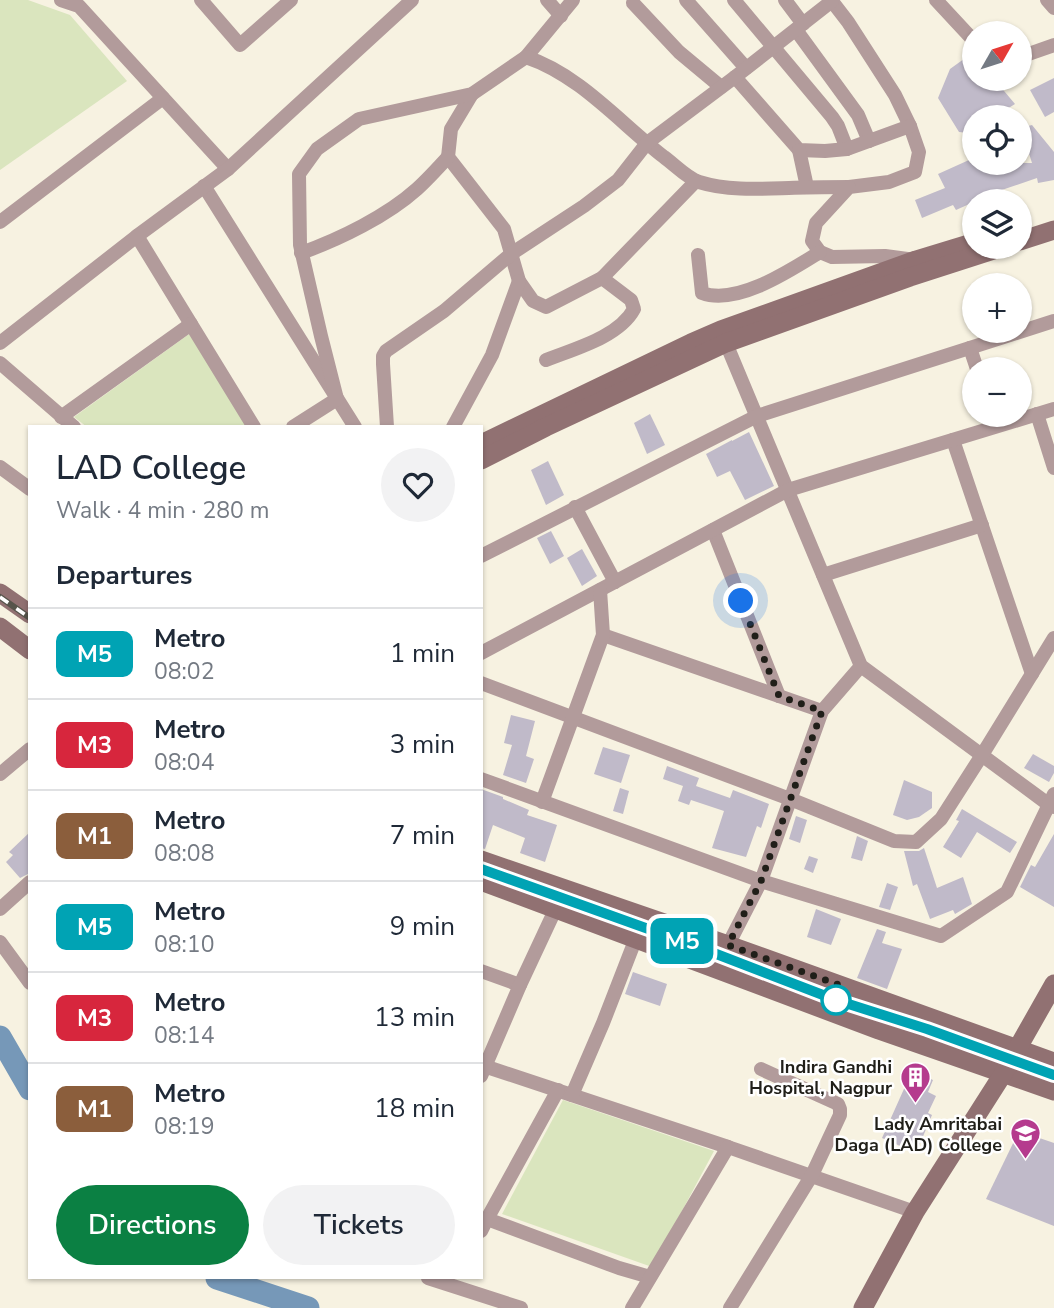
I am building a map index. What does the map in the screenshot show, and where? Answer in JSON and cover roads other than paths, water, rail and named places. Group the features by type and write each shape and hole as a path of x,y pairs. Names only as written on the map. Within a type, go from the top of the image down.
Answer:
{"street":[{"path":"61,0 82,3 228,169"},
{"path":"201,0 240,45 291,0"},
{"path":"0,342 228,169 412,0"},
{"path":"547,0 561,16"},
{"path":"337,398 301,253 299,174 317,149 359,119 472,94 526,57 573,0"},
{"path":"686,0 799,150 807,187"},
{"path":"734,0 838,126 847,149"},
{"path":"785,0 799,27 853,108 869,141"},
{"path":"936,0 962,28"},
{"path":"1046,0 1054,8"},
{"path":"387,425 383,364 386,351 444,311 512,254 618,180 647,143 831,1 874,60 895,95 919,152 915,172 889,182 849,187 723,188 696,181 647,143 599,102 572,82 543,63 526,57"},
{"path":"633,3 679,52 721,87"},
{"path":"1032,53 1054,45"},
{"path":"301,253 331,242 391,209 417,190 448,157 452,128 472,94"},
{"path":"0,222 163,98"},
{"path":"799,150 847,149 910,126"},
{"path":"448,157 504,229 519,281 533,301 546,307 602,278 696,181"},
{"path":"204,186 354,425"},
{"path":"849,187 816,223 812,241 820,252 832,257 885,256 916,260"},
{"path":"1032,224 1054,217"},
{"path":"1032,237 1054,230"},
{"path":"137,236 253,425"},
{"path":"483,459 724,337 916,260 962,246"},
{"path":"698,255 702,293 716,296 745,292 760,286 820,252"},
{"path":"483,443 691,343 724,337 966,259"},
{"path":"546,360 603,337 631,315 634,309 631,300 602,278"},
{"path":"454,425 492,355 519,281"},
{"path":"483,555 757,416 1054,321"},
{"path":"61,417 191,324"},
{"path":"483,780 761,881 941,936 1007,892 1052,802 982,755 861,666 724,337"},
{"path":"970,348 973,357"},
{"path":"0,362 71,425"},
{"path":"296,425 337,398"},
{"path":"1032,415 1054,409"},
{"path":"1037,414 1054,468"},
{"path":"483,652 788,490 953,440 980,427"},
{"path":"953,440 1032,674"},
{"path":"0,467 28,488"},
{"path":"575,507 615,582"},
{"path":"823,575 982,525"},
{"path":"713,530 779,696"},
{"path":"542,802 603,635 600,590"},
{"path":"0,593 28,613"},
{"path":"0,627 28,648"},
{"path":"603,635 822,711"},
{"path":"483,684 894,841 916,842 941,819 1054,638"},
{"path":"728,945 761,881 822,711 861,666"},
{"path":"0,774 28,750"},
{"path":"1054,1062 487,862 483,885 556,908 866,1025 1054,1091"},
{"path":"0,909 28,884"},
{"path":"556,908 483,1069 565,1093 915,1212"},
{"path":"636,938 603,1023 565,1093 484,1225 650,1277"},
{"path":"0,942 28,980"},
{"path":"483,972 520,985"},
{"path":"863,1308 915,1212 1003,1074 1054,984"},
{"path":"730,1308 812,1175 840,1115 838,1104 761,1069"},
{"path":"632,1308 728,1147"},
{"path":"435,1279 457,1282 521,1308"}],"waterway":[{"path":"0,1037 28,1086"},
{"path":"220,1279 308,1308"}],"railway":[{"path":"0,597 28,617"},
{"path":"483,870 836,1000 927,1029 1054,1075"}],"metro line":[{"name":"M5","path":"483,870 836,1000 927,1029 1054,1075"}],"place":[{"name":"Indira Gandhi Hospital, Nagpur","path":"915,1104"},
{"name":"Lady Amritabai Daga (LAD) College","path":"1025,1161"}]}
